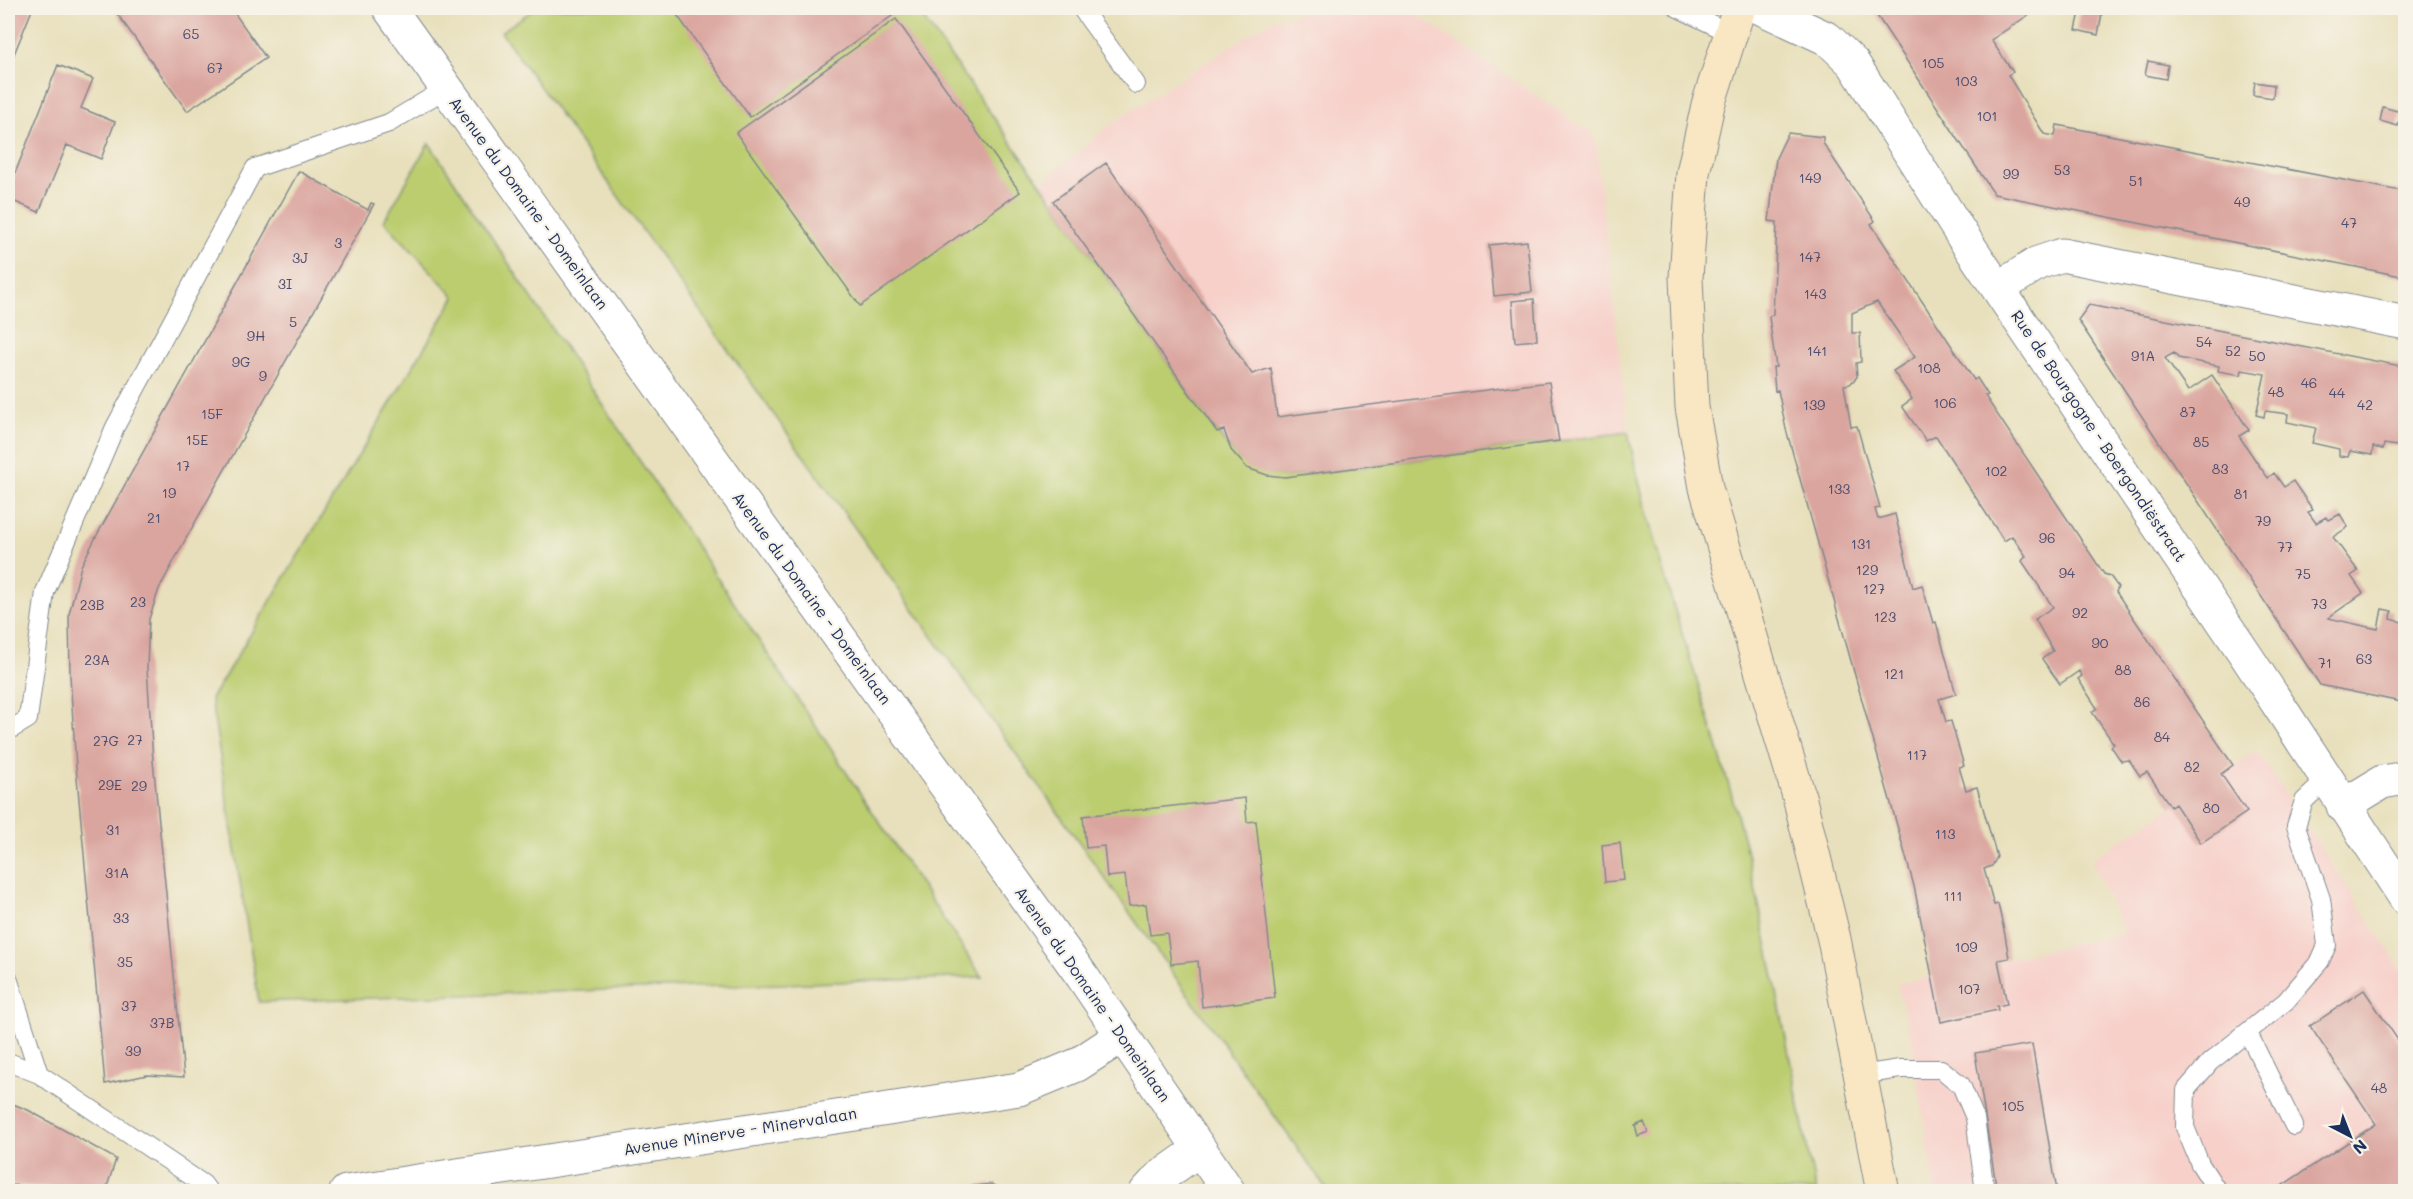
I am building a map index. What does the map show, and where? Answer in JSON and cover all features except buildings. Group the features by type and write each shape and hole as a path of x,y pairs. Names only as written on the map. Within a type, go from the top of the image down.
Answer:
{"street":[{"name":"Avenue du Domaine - Domeinlaan","path":"389,8 1123,1035 1229,1191"},
{"name":"Rue de Bourgogne - Boergondiëstraat","path":"1761,8 1828,39 1853,63 1963,237 2247,657 2406,899"},
{"path":"1735,20 1708,105 1693,173 1686,278 1692,407 1706,488 1799,796 1834,939 1883,1191"},
{"path":"1999,288 2038,263 2062,255 2406,323"},
{"path":"2335,793 2406,778"},
{"name":"Avenue Minerve - Minervalaan","path":"346,1191 1019,1089 1077,1065 1123,1035"},
{"path":"1146,1191 1159,1178 1200,1149"}],"lane":[{"path":"1081,8 1136,84"},
{"path":"1678,8 1735,20"},
{"path":"8,731 28,719 45,592 115,427 255,168 389,123 447,88"},
{"path":"2217,1191 2199,1164 2185,1126 2186,1090 2210,1062 2286,1001 2320,961 2327,945 2321,899 2296,826 2304,801 2335,793"},
{"path":"8,978 39,1074"},
{"path":"2248,1033 2294,1126"},
{"path":"8,1062 39,1074 203,1184 209,1191"},
{"path":"1862,1076 1900,1069 1941,1069 1961,1085 1975,1118 1985,1191"}],"shaded area":[{"path":"1325,8 1407,8 1595,136 1628,432 1285,477 1267,475 1247,468 1217,432 1041,183 1114,122 1273,19"},
{"path":"2257,751 2405,975 2405,1191 1935,1191 1910,1032 1897,984 2124,933 2091,860"}],"green space":[{"path":"536,8 916,8 1217,432 1245,464 1261,472 1285,477 1628,432 1653,536 1745,845 1816,1191 1328,1191 501,32"},
{"path":"429,143 982,977 259,1002 211,699 455,297 384,221"}]}
